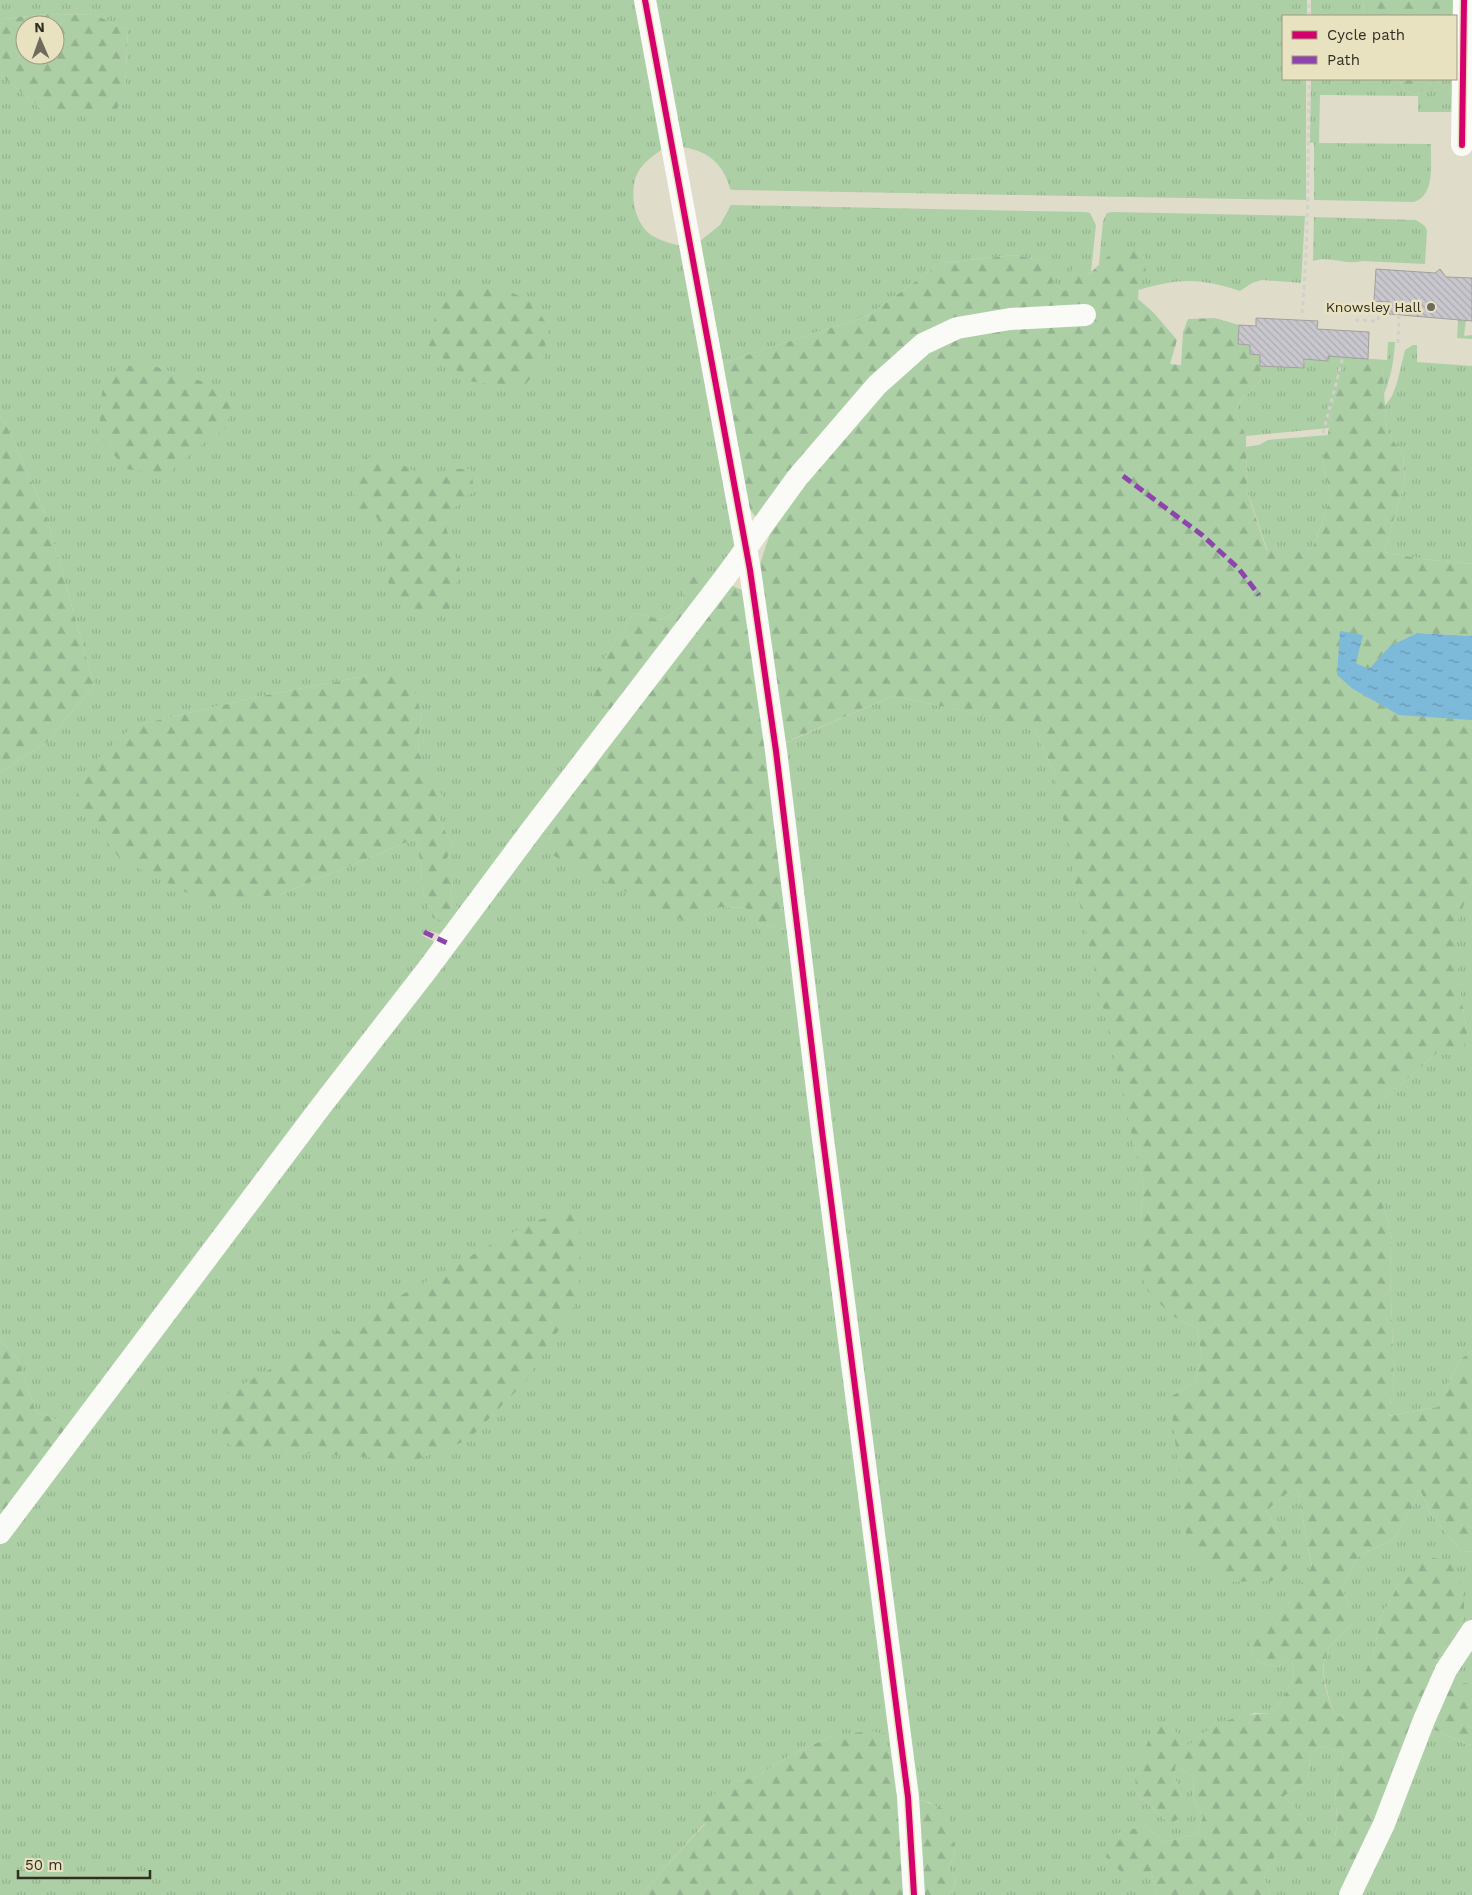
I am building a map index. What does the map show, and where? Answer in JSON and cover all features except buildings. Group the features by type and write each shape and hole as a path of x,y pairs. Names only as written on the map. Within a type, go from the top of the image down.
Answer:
{"street":[{"path":"645,0 746,546 776,751 822,1131 908,1797 914,1895"},
{"path":"1462,144 1464,0"},
{"path":"0,1533 322,1105 427,970 532,829 726,576 796,478 870,393 923,344 957,328 1010,319 1085,315"},
{"path":"1350,1895 1384,1824 1424,1720 1446,1670 1472,1631"}],"path":[{"path":"1309,0 1309,15"},
{"path":"1302,313 1308,208 1309,80"},
{"path":"1355,320 1378,321 1379,312 1390,312"},
{"path":"1400,315 1398,343 1400,346"},
{"path":"1323,433 1343,357"}],"green space":[{"path":"0,0 639,0 666,147 646,162 637,174 633,198 637,215 645,230 663,241 685,247 735,545 713,578 685,573 680,581 683,593 682,607 662,620 634,613 599,667 609,710 459,910 451,898 453,879 443,863 453,847 439,819 443,799 418,752 421,712 367,676 261,696 133,726 279,895 417,838 424,897 449,923 440,934 426,930 422,935 433,941 434,950 69,1428 51,1417 36,1412 17,1358 0,1340 0,773 47,742 94,685 47,518 6,423 0,417 0,69 3,77 46,113 125,90 128,30 95,15 15,15 15,18 3,19 0,24"},
{"path":"650,0 1307,0 1307,15 1282,15 1282,80 1306,80 1306,200 733,190 730,189 723,172 712,159 698,151 680,147"},
{"path":"1311,0 1363,0 1364,15 1311,15"},
{"path":"1363,0 1472,0 1457,15 1364,15"},
{"path":"46,14 95,15 128,30 125,90 115,114 46,113 3,77 0,69 0,24 3,19 15,18 15,65 65,65 65,15 37,15"},
{"path":"1311,80 1399,80 1403,89 1416,95 1436,80 1456,80 1452,112 1418,112 1418,96 1320,95 1319,143 1431,144 1429,186 1420,199 1413,202 1314,200 1314,143 1310,142"},
{"path":"1399,80 1436,80 1416,95 1403,89"},
{"path":"731,205 1085,212 1090,213 1096,225 1091,272 1065,291 1052,283 1052,263 1015,255 941,263 869,315 723,363 700,241 720,225"},
{"path":"1107,213 1305,216 1301,283 1262,280 1252,283 1240,291 1213,284 1190,281 1166,283 1139,290 1139,284 1099,264 1103,221"},
{"path":"1314,217 1416,220 1425,226 1427,231 1425,264 1350,262 1326,259 1313,261"},
{"path":"1131,247 1145,257 1146,276 1139,284 1138,299 1153,312 1177,340 1170,364 1181,365 1183,332 1188,319 1215,318 1239,325 1238,344 1250,345 1250,354 1260,355 1261,380 1242,399 1235,412 1246,436 1247,492 1267,551 1313,548 1331,497 1323,461 1335,394 1355,363 1382,365 1387,432 1403,454 1405,481 1384,552 1422,559 1472,564 1472,636 1417,633 1390,646 1369,670 1356,663 1337,675 1472,720 1472,882 1454,932 1461,997 1468,1037 1459,1056 1437,1053 1380,1103 1380,1198 1392,1239 1390,1268 1394,1382 1388,1416 1438,1407 1459,1361 1472,1350 1472,1551 1462,1552 1430,1513 1420,1489 1413,1506 1394,1539 1359,1556 1342,1587 1350,1610 1350,1626 1331,1645 1324,1661 1324,1679 1334,1713 1344,1718 1373,1655 1381,1617 1399,1584 1423,1555 1455,1563 1464,1599 1464,1618 1436,1661 1354,1864 1340,1863 1334,1844 1337,1824 1335,1783 1344,1753 1319,1746 1310,1757 1308,1780 1284,1796 1313,1828 1317,1852 1305,1867 1291,1868 1276,1854 1264,1876 1270,1895 1157,1895 1151,1871 1126,1877 1106,1857 1114,1834 1145,1826 1165,1842 1196,1834 1203,1817 1193,1797 1194,1778 1176,1765 1174,1775 1182,1798 1178,1819 1170,1824 1136,1792 1135,1771 1155,1726 1166,1722 1189,1745 1207,1731 1227,1720 1249,1715 1272,1714 1285,1695 1294,1676 1292,1661 1284,1661 1278,1667 1258,1662 1249,1647 1255,1626 1276,1621 1312,1567 1297,1488 1286,1494 1266,1511 1286,1542 1292,1565 1272,1581 1226,1582 1188,1551 1170,1397 1195,1382 1202,1357 1197,1328 1172,1316 1144,1287 1140,1218 1144,1189 1078,896 1054,771 1035,731 997,718 893,696 786,742 766,735 788,906 781,907 785,929 759,924 746,908 720,907 702,917 685,921 544,851 552,832 537,834 609,710 595,698 587,685 634,613 662,620 682,607 683,593 679,581 685,573 696,570 744,591 759,567 770,534 743,501 723,363 869,315 941,263 1015,255 1053,263 1052,283 1065,291 1073,266 1089,274 1117,248"},
{"path":"502,288 532,302 548,326 543,363 522,389 469,381 429,346 436,311 459,290"},
{"path":"1458,320 1466,321 1464,335 1472,335 1472,339 1457,338"},
{"path":"1388,342 1395,342 1395,349 1384,394 1382,366 1335,394 1329,428 1246,436 1235,412 1242,399 1261,380 1260,366 1304,368 1305,359 1328,361 1328,356 1387,360"},
{"path":"1413,345 1417,345 1417,362 1472,366 1472,564 1422,559 1384,552 1405,481 1403,454 1387,432 1385,406 1392,396 1397,383 1405,350"},
{"path":"147,364 229,390 231,412 225,429 204,443 168,474 125,469 99,435 102,392 118,367"},
{"path":"0,417 6,423 47,518 94,685 47,742 0,773"},
{"path":"1328,435 1323,461 1331,497 1313,548 1268,552 1247,491 1246,447 1259,445 1268,440"},
{"path":"366,457 405,466 427,479 450,469 471,469 474,491 452,510 446,528 460,570 450,609 418,613 390,593 378,518 359,511 348,476"},
{"path":"409,675 421,712 418,752 444,799 439,819 453,847 444,863 453,879 451,898 459,910 449,923 433,918 424,897 417,838 279,895 203,901 120,859 76,800 80,775 133,726 261,696 367,676"},
{"path":"893,696 998,718 1035,731 1054,771 1144,1189 1140,1218 1172,1316 1197,1328 1202,1357 1195,1382 1170,1397 1286,1542 1266,1511 1286,1494 1297,1488 1312,1568 1276,1621 1249,1647 1258,1662 1278,1667 1284,1661 1292,1661 1294,1676 1285,1695 1272,1714 1254,1713 1200,1735 1189,1746 1166,1722 1136,1792 1170,1824 1182,1798 1174,1775 1176,1765 1194,1778 1193,1797 1203,1817 1196,1834 1165,1842 1145,1826 1151,1871 1157,1895 951,1895 956,1880 949,1869 955,1850 931,1803 922,1800 914,1802 779,740 787,742"},
{"path":"552,832 545,850 702,917 720,907 747,908 759,924 784,929 781,907 788,906 896,1753 835,1735 794,1753 756,1777 735,1782 705,1823 642,1895 0,1895 0,1544 537,834"},
{"path":"1472,882 1472,1350 1459,1361 1438,1407 1388,1416 1394,1382 1390,1268 1392,1239 1380,1198 1380,1103 1437,1053 1468,1037 1453,932"},
{"path":"575,1210 582,1239 578,1300 526,1381 468,1440 416,1460 236,1449 218,1436 217,1399 531,1222"},
{"path":"0,1340 17,1358 36,1412 51,1417 69,1428 0,1522"},
{"path":"1420,1489 1430,1513 1462,1552 1472,1551 1472,1622 1346,1895 1270,1895 1264,1876 1276,1853 1313,1828 1284,1796 1308,1780 1310,1757 1319,1746 1344,1753 1335,1783 1337,1824 1334,1844 1436,1661 1464,1618 1399,1584 1381,1617 1373,1655 1345,1718 1334,1713 1324,1679 1324,1661 1331,1645 1350,1626 1350,1610 1342,1587 1359,1556 1394,1539 1413,1506"},
{"path":"1472,1641 1472,1683 1464,1683 1434,1730 1472,1745 1472,1895 1354,1895 1430,1718"},
{"path":"1464,1683 1472,1683 1472,1745 1434,1730 1433,1726 1442,1699 1450,1690"},
{"path":"872,1731 886,1734 888,1752 896,1753 914,1802 922,1800 948,1811 955,1850 949,1869 956,1880 951,1895 642,1895 705,1824 698,1817 707,1798 735,1782 756,1777 794,1753 835,1735"}],"water":[{"path":"1340,631 1363,635 1356,663 1369,669 1390,646 1417,633 1472,636 1472,720 1399,715 1353,689 1337,675"}],"marked path":[{"path":"1123,476 1202,535 1239,569 1259,595"},
{"path":"424,932 447,943"}],"cycle path":[{"path":"645,0 750,570 776,751 822,1131 908,1797 914,1895"},
{"path":"1462,145 1464,0"}],"place":[{"name":"Knowsley Hall","path":"1431,307"}]}
